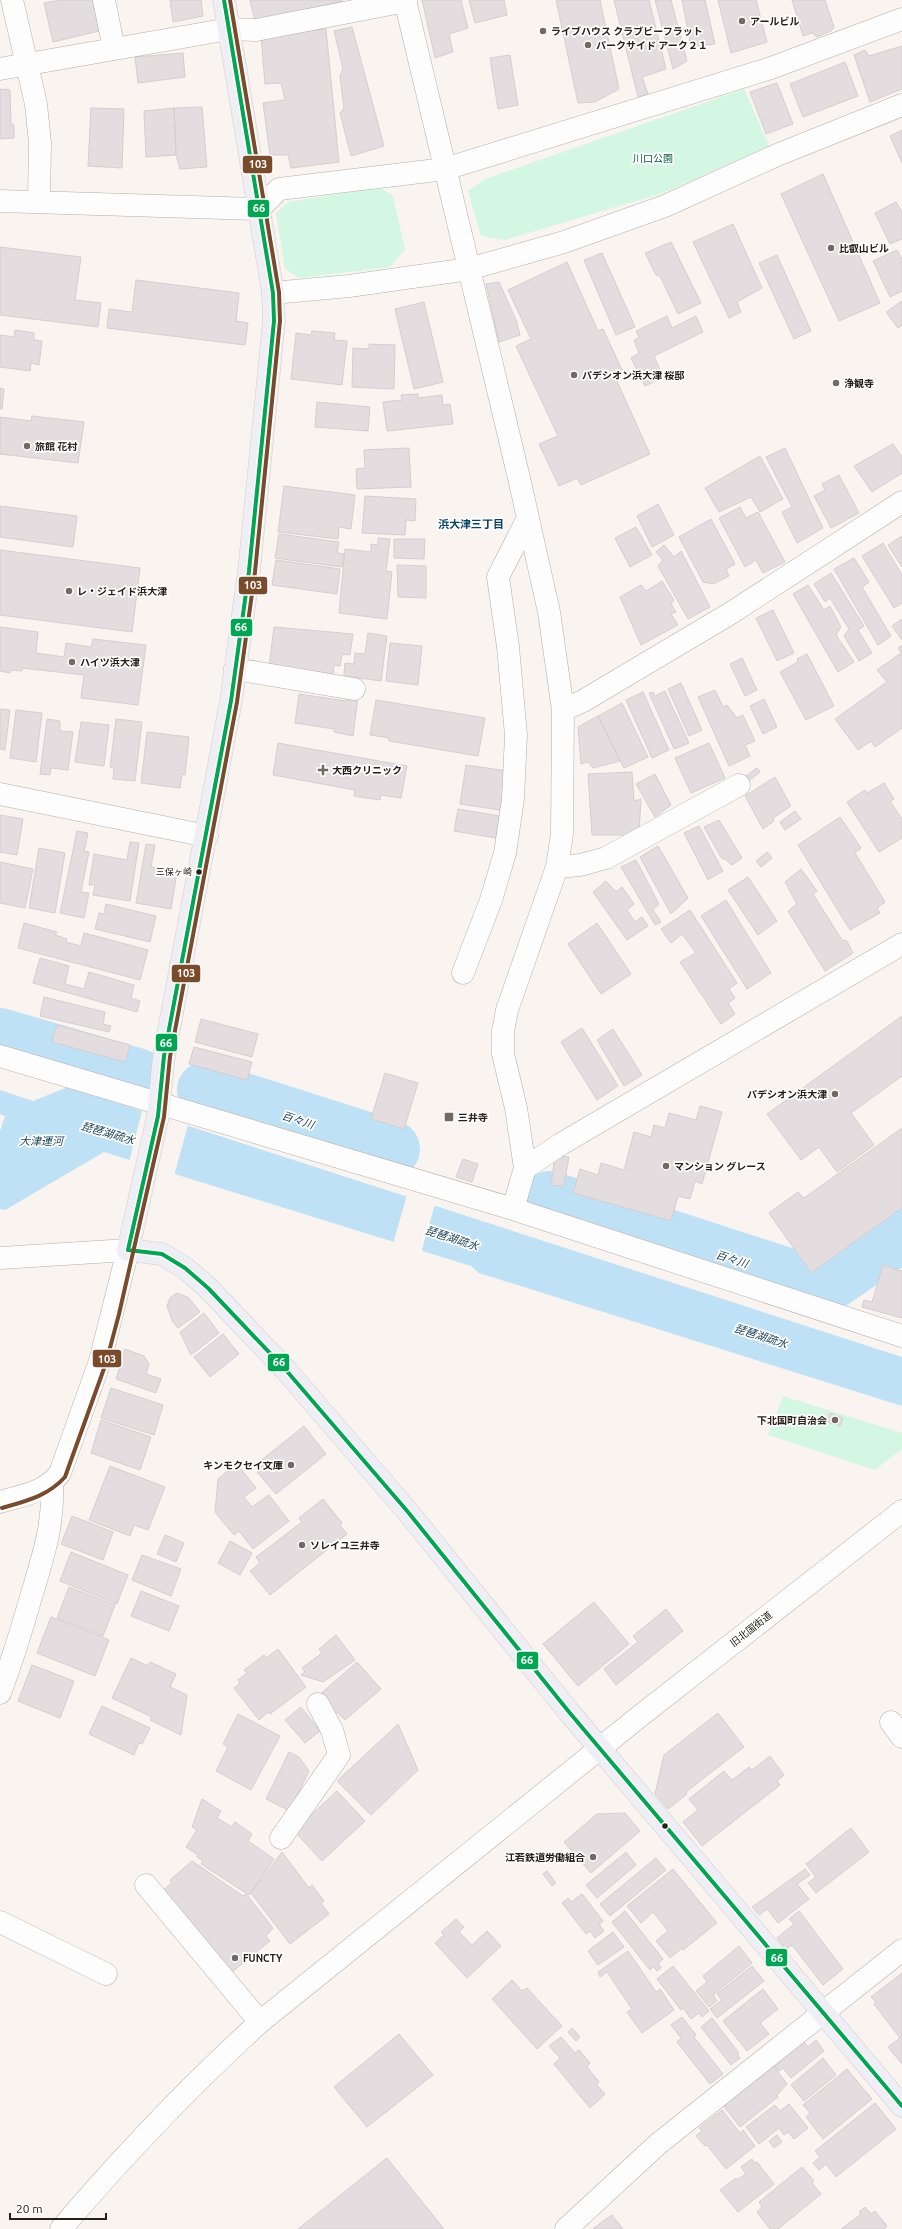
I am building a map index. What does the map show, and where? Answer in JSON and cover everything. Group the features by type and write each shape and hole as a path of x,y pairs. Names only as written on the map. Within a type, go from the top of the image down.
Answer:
{"main road":[{"path":"224,0 273,293 274,321 248,571 235,669 207,836 164,1056 159,1109 128,1250 162,1254 185,1268 208,1288 280,1363 408,1512 601,1749 902,2106"}],"street":[{"path":"12,0 36,104 40,144 39,202"},
{"path":"104,0 114,49"},
{"path":"0,69 229,29 256,30 406,1 549,612 562,710 563,806 562,834 557,867 507,1010 503,1032 503,1054 516,1108 525,1168 513,1209"},
{"path":"0,201 259,209 279,189 445,169 771,68 902,19"},
{"path":"273,293 349,286 469,269 564,242 665,206 777,155 902,105"},
{"path":"562,710 583,701 731,613 902,502"},
{"path":"463,973 491,900 505,853 513,799 516,735 508,647 498,577 528,518"},
{"path":"235,669 354,689"},
{"path":"557,867 580,865 606,858 739,785"},
{"path":"0,794 207,836"},
{"path":"525,1168 561,1144 902,944"},
{"path":"0,1056 159,1109 513,1209 902,1336"},
{"path":"0,1258 128,1250 100,1361 66,1461 52,1483 39,1490 0,1502"},
{"path":"0,1692 5,1662 50,1535 53,1509 52,1483"},
{"name":"旧北国街道","path":"61,2229 94,2190 211,2067 260,2022 601,1749 902,1511"},
{"path":"281,1838 338,1755 332,1730 318,1704"},
{"path":"146,1885 260,2022"},
{"path":"0,1922 106,1974"},
{"path":"566,2229 658,2144 902,1950"}],"green space":[{"name":"川口公園","path":"744,89 769,146 663,193 505,240 481,236 468,191 485,179"},
{"path":"379,187 393,196 405,250 390,267 299,278 285,269 276,213 289,202"},
{"path":"783,1396 902,1433 902,1449 875,1470 768,1435"}],"water":[{"name":"大津運河","path":"68,1087 902,1357 902,1406 479,1273 471,1266 104,1152 5,1210 0,1209 0,1131 5,1116 0,1114 0,1090 33,1101"}],"pier":[{"path":"142,1111 188,1125 174,1176 129,1162"},
{"path":"407,1195 435,1204 421,1253 393,1244"}],"building":[{"path":"60,0 93,0 99,31 53,42 44,3"},
{"path":"170,0 201,0 203,16 173,22"},
{"path":"250,0 342,0 343,1 255,21"},
{"path":"422,0 461,0 468,28 449,34 453,52 435,58"},
{"path":"469,0 504,0 507,15 475,23"},
{"name":"パークサイド アーク２１","path":"556,0 600,0 619,89 595,102 578,103"},
{"path":"614,0 649,0 666,69 642,77 648,94 638,97"},
{"path":"655,0 671,0 687,61 673,69"},
{"path":"682,0 705,0 715,44 691,47"},
{"name":"アールビル","path":"718,0 756,0 767,42 731,53"},
{"path":"792,0 825,0 834,27 831,31 817,37 812,33 803,36"},
{"path":"352,27 384,146 351,156 340,113 344,108 340,76 343,68 334,31"},
{"path":"326,29 339,162 291,168 288,155 270,155 263,103 285,100 281,83 265,84 261,36"},
{"path":"902,46 902,89 870,102 854,55 865,50 869,56"},
{"path":"183,53 185,77 138,83 135,57"},
{"path":"510,55 518,105 498,109 490,58"},
{"path":"845,62 858,96 803,117 790,84"},
{"path":"777,83 793,124 766,134 750,92"},
{"path":"0,89 10,90 11,124 14,125 14,138 0,139"},
{"path":"202,107 207,167 180,169 176,155 174,108"},
{"path":"91,108 124,109 122,168 88,166"},
{"path":"174,108 176,155 146,157 144,111"},
{"path":"902,130 902,163 890,136"},
{"name":"比叡山ビル","path":"823,174 880,303 839,321 781,194"},
{"path":"896,202 902,212 902,239 890,244 875,213"},
{"path":"733,224 762,288 737,302 741,312 729,318 693,242"},
{"path":"671,242 701,303 678,314 660,276 656,275 645,253"},
{"path":"0,247 81,257 75,300 101,303 98,327 0,315"},
{"path":"897,250 902,259 902,291 890,297 873,261"},
{"path":"602,253 635,327 616,335 584,260"},
{"path":"777,255 811,331 794,339 759,263"},
{"name":"パデシオン浜大津 桜邸","path":"567,262 598,331 603,329 623,372 615,377 650,454 581,485 577,478 559,486 539,444 558,436 516,346 531,339 508,290"},
{"path":"136,280 239,293 236,321 248,323 245,345 107,328 109,309 132,312"},
{"path":"499,282 516,320 520,335 499,342 486,284"},
{"path":"902,301 902,325 898,328 886,312"},
{"path":"424,302 443,382 414,389 395,309"},
{"path":"667,316 672,328 696,316 703,332 654,356 663,377 645,386 631,358 639,353 634,340 639,338 636,331"},
{"path":"15,330 34,333 34,340 42,341 39,365 31,363 30,371 0,367 0,335 14,337"},
{"path":"312,331 335,333 334,340 347,341 342,385 291,379 296,333 311,335"},
{"path":"369,344 395,345 394,389 352,387 353,348 369,349"},
{"path":"0,388 4,389 2,409 0,409"},
{"path":"418,394 418,398 442,395 443,405 450,404 453,424 387,431 383,402 402,400 401,395"},
{"path":"317,402 370,407 368,431 315,427"},
{"path":"32,416 84,422 78,463 0,454 0,417 31,421"},
{"path":"893,444 902,457 902,473 872,492 854,466"},
{"path":"409,448 411,487 357,489 356,469 365,468 364,450"},
{"path":"785,448 823,528 797,543 782,512 792,507 766,457"},
{"path":"760,456 783,499 760,512 751,497 719,512 705,488"},
{"path":"839,475 859,513 831,528 814,496 825,490 822,484"},
{"path":"284,486 355,495 351,529 339,527 338,539 278,532"},
{"path":"365,496 416,499 415,521 406,520 405,535 362,533"},
{"path":"658,504 674,535 652,547 637,516"},
{"path":"0,506 77,516 73,547 0,537"},
{"path":"740,507 746,518 758,512 785,562 763,573 756,560 745,567 719,518"},
{"path":"711,519 735,564 726,569 729,576 713,584 703,582 679,537"},
{"path":"636,527 652,555 630,567 615,538"},
{"path":"279,534 339,542 337,553 344,554 342,567 275,558"},
{"path":"902,536 902,567 888,545"},
{"path":"378,538 390,539 386,571 392,572 387,619 339,613 345,549 371,552 371,544 378,545"},
{"path":"394,539 425,539 424,559 394,558"},
{"path":"883,543 902,575 902,603 894,608 862,556"},
{"path":"664,545 674,557 681,551 710,607 688,619 658,566 663,560 656,552"},
{"name":"レ・ジェイド浜大津","path":"0,550 140,568 132,632 0,615"},
{"path":"854,558 869,582 862,587 891,636 878,645 834,569"},
{"path":"276,560 340,569 337,594 272,585"},
{"path":"397,565 426,566 426,598 398,597"},
{"path":"831,573 864,626 858,630 872,653 859,661 844,636 849,629 830,598 825,602 814,584"},
{"path":"662,581 674,600 671,604 676,612 671,614 678,625 641,645 620,597 641,585 646,591"},
{"path":"808,585 824,610 830,606 841,627 836,635 854,662 838,672 793,594"},
{"path":"773,610 794,653 777,661 756,618"},
{"path":"902,619 902,640 892,626"},
{"name":"ハイツ浜大津","path":"0,627 38,632 36,653 64,657 66,643 91,647 93,639 146,645 138,705 81,698 84,675 22,668 22,671 11,670 10,673 0,671"},
{"path":"274,627 353,634 350,655 342,654 340,666 334,665 333,675 269,667"},
{"path":"368,633 387,636 381,681 344,676 345,663 354,664 355,653 365,654"},
{"path":"390,643 422,646 418,685 386,681"},
{"path":"902,645 902,728 875,747 871,741 858,750 835,719 887,682 877,670 901,653 898,648"},
{"path":"807,654 834,706 806,720 780,672 798,662 797,659"},
{"path":"742,658 757,690 745,696 730,664"},
{"path":"681,683 702,730 689,736 668,689"},
{"path":"715,690 723,707 727,705 737,718 743,715 755,741 745,745 750,756 729,766 698,697"},
{"path":"665,691 689,743 674,749 649,693 653,692 655,696"},
{"path":"643,692 669,750 652,758 626,700"},
{"path":"299,694 346,701 346,696 358,697 353,736 334,732 334,729 295,723"},
{"path":"764,699 777,727 763,734 750,706"},
{"path":"376,700 485,718 478,756 389,741 389,738 370,735"},
{"path":"622,703 648,757 624,768 598,716"},
{"path":"0,709 10,710 5,750 0,749"},
{"path":"16,710 42,713 36,762 10,758"},
{"path":"598,716 620,761 593,768 588,762 581,764 578,727"},
{"path":"47,719 60,721 60,731 73,732 68,770 51,768 50,775 40,774"},
{"path":"116,719 142,722 135,781 113,779 114,768 110,767"},
{"path":"81,722 109,725 104,766 75,762"},
{"path":"147,732 189,737 185,775 182,774 180,788 141,783"},
{"path":"278,743 407,766 401,798 381,795 380,800 354,796 355,790 273,775"},
{"path":"709,743 725,778 691,793 675,758"},
{"path":"466,765 507,771 500,810 460,804"},
{"path":"757,768 760,772 746,783 743,778"},
{"path":"632,772 634,801 641,799 639,832 626,843 622,835 592,835 588,774"},
{"path":"655,774 671,805 655,817 636,784"},
{"path":"775,777 791,806 773,818 774,821 763,829 745,796"},
{"path":"884,783 894,799 890,801 902,819 902,838 879,852 847,802 865,790 867,793"},
{"path":"458,809 506,817 502,839 454,831"},
{"path":"795,811 801,819 785,830 780,822"},
{"path":"0,815 23,819 17,855 0,852"},
{"path":"840,817 861,848 855,853 885,902 877,908 880,913 850,930 798,845"},
{"path":"719,820 742,858 732,865 725,859 722,859 704,827"},
{"path":"699,826 723,871 708,880 684,833"},
{"path":"77,831 88,833 84,851 89,852 81,892 89,893 84,918 60,913"},
{"path":"130,842 139,843 130,901 93,895 95,885 89,885 94,854 127,860"},
{"path":"146,844 155,845 151,867 177,872 171,909 136,903"},
{"path":"658,846 688,898 671,914 640,857"},
{"path":"39,848 65,853 55,913 29,908"},
{"path":"767,852 772,858 761,867 756,861"},
{"path":"636,860 659,904 653,910 661,922 655,925 621,867"},
{"path":"0,862 33,869 25,908 0,903"},
{"path":"801,869 817,891 813,894 842,940 847,941 853,953 825,971 788,911 797,904 785,882"},
{"path":"748,877 777,921 758,935 728,890"},
{"path":"606,881 616,892 622,887 634,904 627,910 635,922 642,917 648,926 627,940 593,892"},
{"path":"726,900 771,973 747,989 701,916"},
{"path":"106,904 156,916 150,942 95,929 99,913 104,914"},
{"path":"690,910 737,983 729,989 735,998 728,1003 735,1014 721,1024 680,962 696,953 682,934 671,943 661,929"},
{"path":"24,923 57,932 55,935 67,939 66,942 81,946 84,933 148,950 140,980 18,948"},
{"path":"597,923 631,974 601,994 568,944"},
{"path":"40,958 69,966 65,984 84,989 89,972 134,985 131,998 140,1001 137,1012 33,983"},
{"path":"44,997 105,1012 103,1024 111,1026 109,1032 40,1016"},
{"name":"パデシオン浜大津","path":"902,1016 902,1076 851,1113 874,1145 837,1172 819,1147 801,1160 767,1114"},
{"path":"201,1019 258,1034 252,1057 195,1042"},
{"path":"57,1025 130,1045 125,1062 52,1042"},
{"path":"582,1028 618,1086 597,1100 561,1042"},
{"path":"613,1029 642,1075 624,1086 597,1040"},
{"path":"194,1047 252,1062 247,1080 189,1064"},
{"path":"385,1073 418,1083 404,1129 371,1119"},
{"name":"マンション グレース","path":"700,1106 722,1112 702,1184 695,1181 690,1199 678,1196 671,1221 573,1193 580,1169 598,1175 601,1163 624,1170 634,1132 651,1137 654,1125 665,1128 669,1113 696,1120"},
{"path":"902,1128 902,1208 811,1273 769,1213 798,1192 804,1198"},
{"path":"555,1155 569,1157 564,1186 551,1185"},
{"path":"463,1159 478,1164 472,1182 456,1177"},
{"path":"883,1265 902,1271 902,1318 862,1307 864,1300 872,1302"},
{"path":"177,1293 189,1298 200,1312 178,1328 173,1322 167,1306 170,1298"},
{"path":"204,1313 219,1333 191,1355 180,1332"},
{"path":"223,1334 239,1354 210,1377 194,1357"},
{"path":"125,1349 144,1356 149,1364 146,1374 161,1379 156,1393 116,1379"},
{"path":"111,1388 163,1405 154,1435 101,1418"},
{"name":"下北国町自治会","path":"830,1413 843,1418 840,1426 827,1422"},
{"path":"101,1420 151,1437 140,1470 91,1453"},
{"path":"304,1426 326,1454 276,1494 257,1472 262,1468 258,1463"},
{"path":"237,1464 256,1488 244,1497 252,1507 269,1495 289,1521 253,1549 239,1531 234,1535 215,1512 218,1479"},
{"path":"110,1466 165,1487 148,1530 134,1525 130,1536 89,1520"},
{"name":"ソレイユ三井寺","path":"323,1499 342,1523 340,1525 347,1534 270,1595 250,1571 260,1563 256,1557 302,1522 299,1518"},
{"path":"72,1516 113,1532 103,1560 61,1544"},
{"path":"165,1535 184,1543 176,1562 157,1554"},
{"path":"230,1541 252,1553 240,1575 218,1563"},
{"path":"71,1552 128,1575 117,1604 60,1581"},
{"path":"142,1555 181,1569 171,1596 132,1580"},
{"path":"69,1587 115,1605 103,1636 57,1618"},
{"path":"141,1591 179,1606 169,1631 131,1616"},
{"path":"594,1602 629,1644 578,1686 543,1644"},
{"path":"666,1609 683,1631 616,1685 604,1669 638,1642 633,1636"},
{"path":"51,1617 109,1640 95,1676 37,1653"},
{"path":"336,1635 355,1660 323,1682 301,1675 305,1672 302,1668 322,1653 319,1649"},
{"path":"278,1649 306,1687 270,1714 268,1712 259,1720 234,1688 240,1683 238,1680 247,1673 244,1670 264,1655 266,1658"},
{"path":"131,1658 148,1666 150,1662 176,1674 170,1687 187,1695 181,1735 150,1720 152,1717 112,1698"},
{"path":"357,1662 381,1689 345,1720 337,1712 335,1714 318,1696"},
{"path":"32,1665 74,1681 60,1718 18,1701"},
{"path":"102,1706 150,1728 142,1744 139,1743 134,1755 89,1734"},
{"path":"301,1707 320,1731 305,1743 285,1720"},
{"path":"718,1713 744,1747 686,1792 687,1794 668,1809 655,1794 664,1755"},
{"path":"238,1714 280,1736 251,1790 216,1771 228,1747 223,1744"},
{"path":"398,1724 418,1770 371,1815 337,1781"},
{"path":"289,1752 299,1757 309,1771 290,1811 266,1799"},
{"path":"770,1756 784,1775 777,1781 780,1785 702,1846 683,1822 698,1810 689,1799 724,1771 732,1780 749,1767 752,1770"},
{"path":"337,1791 365,1821 322,1861 294,1831"},
{"path":"202,1799 221,1811 217,1818 232,1827 235,1822 252,1834 248,1841 274,1859 249,1895 201,1864 203,1861 197,1857 198,1855 186,1847 197,1830 192,1827"},
{"name":"江若鉄道労働組合","path":"625,1813 640,1831 591,1873 564,1842 597,1814"},
{"path":"851,1828 869,1852 816,1893 808,1883 816,1877 806,1864"},
{"path":"282,1852 309,1888 312,1885 324,1901 321,1903 329,1914 290,1944 251,1893"},
{"path":"626,1852 636,1865 597,1898 586,1885"},
{"path":"656,1858 666,1870 610,1916 600,1904"},
{"path":"192,1861 243,1896 246,1894 273,1928 266,1936 270,1941 231,1973 162,1891 172,1883 170,1880"},
{"path":"673,1869 717,1923 683,1950 682,1948 670,1958 656,1941 668,1931 653,1912 641,1923 627,1906"},
{"path":"805,1869 810,1875 797,1884 809,1899 778,1923 767,1909 759,1915 752,1907"},
{"path":"547,1871 556,1883 552,1886 543,1874"},
{"path":"582,1894 603,1921 599,1924 604,1931 595,1938 590,1931 586,1934 562,1903 568,1898 571,1902"},
{"path":"625,1911 663,1959 658,1963 661,1968 657,1971 653,1967 650,1970 612,1922"},
{"path":"799,1911 843,1969 823,1985 792,1945 786,1950 777,1938 794,1924 789,1919"},
{"path":"456,1919 464,1927 459,1932 472,1945 487,1931 501,1946 467,1978 435,1943 444,1935 441,1932"},
{"path":"613,1932 624,1947 598,1965 588,1951"},
{"path":"739,1946 752,1963 713,1995 717,2001 709,2007 696,1991 707,1982 703,1976"},
{"path":"628,1951 656,1992 660,1989 674,2010 642,2033 627,2012 632,2009 607,1972 600,1977 598,1972"},
{"path":"673,1966 709,2011 702,2017 699,2013 691,2019 683,2008 681,2010 657,1979"},
{"path":"752,1966 764,1981 717,2018 710,2009 722,2000 717,1994"},
{"path":"902,1973 902,2064 888,2047 900,2038 874,2004 876,2002 871,1997"},
{"path":"512,1980 522,1991 527,1988 562,2026 537,2049 492,1999"},
{"path":"763,1989 778,2009 760,2023 769,2034 747,2051 723,2021"},
{"path":"682,2017 696,2035 694,2037 723,2074 710,2084 677,2042 681,2038 671,2025"},
{"path":"712,2018 739,2053 737,2054 740,2058 731,2065 701,2027"},
{"path":"572,2028 580,2037 576,2041 568,2032"},
{"path":"399,2034 433,2075 367,2127 334,2087"},
{"path":"561,2037 575,2053 579,2050 590,2063 587,2067 599,2082 596,2084 605,2094 590,2108 554,2064 560,2058 549,2046"},
{"path":"802,2039 808,2047 816,2040 824,2051 791,2078 783,2068 779,2071 772,2063"},
{"path":"823,2058 836,2075 804,2101 791,2085"},
{"path":"773,2065 787,2084 777,2095 778,2097 740,2127 722,2104"},
{"path":"847,2069 872,2099 823,2139 806,2117 810,2113 803,2105"},
{"path":"875,2103 896,2129 836,2177 826,2164 819,2170 813,2163 820,2157 815,2151"},
{"path":"789,2104 808,2128 794,2139 788,2132 784,2135 779,2128 759,2144 746,2127 775,2105 780,2111"},
{"path":"722,2110 740,2133 743,2130 755,2146 726,2169 707,2145 705,2146 696,2136 702,2131 699,2128"},
{"path":"777,2135 782,2142 774,2148 769,2141"},
{"path":"387,2158 444,2229 298,2229"},
{"path":"752,2159 755,2163 757,2162 774,2184 738,2212 720,2190 736,2178 737,2180 746,2174 741,2167"},
{"path":"802,2167 814,2181 812,2183 821,2194 778,2229 770,2229 757,2212 762,2207 759,2202"},
{"path":"865,2207 871,2214 875,2211 887,2226 884,2229 841,2229 861,2214 859,2212"},
{"path":"612,2215 623,2229 593,2229 603,2221"}],"waterway":[{"name":"百々川","path":"0,1037 137,1077"},
{"name":"百々川","path":"206,1090 391,1149"},
{"name":"百々川","path":"550,1200 821,1288 902,1232"}],"transit line":[{"name":"66","path":"128,1250 158,1116 164,1056 231,701 249,571 274,321 273,293 224,0"},
{"name":"103","path":"2,1508 36,1497 51,1489 65,1477 106,1363 119,1314 164,1117 170,1057 237,702 255,572 280,321 279,292 230,0"},
{"name":"66","path":"128,1250 162,1254 185,1268 208,1288 285,1369 408,1512 569,1712 902,2106"}],"place":[{"name":"アールビル","path":"742,21"},
{"name":"ライブハウス クラブビーフラット","path":"543,31"},
{"name":"パークサイド アーク２１","path":"588,45"},
{"name":"比叡山ビル","path":"831,248"},
{"name":"パデシオン浜大津 桜邸","path":"574,375"},
{"name":"浄観寺","path":"836,383"},
{"name":"旅館 花村","path":"27,446"},
{"name":"レ・ジェイド浜大津","path":"69,591"},
{"name":"ハイツ浜大津","path":"72,662"},
{"name":"大西クリニック","path":"323,770"},
{"name":"三保ヶ崎","path":"199,872"},
{"name":"パデシオン浜大津","path":"835,1094"},
{"name":"三井寺","path":"449,1117"},
{"name":"マンション グレース","path":"666,1166"},
{"name":"下北国町自治会","path":"835,1420"},
{"name":"キンモクセイ文庫","path":"291,1465"},
{"name":"ソレイユ三井寺","path":"302,1545"},
{"name":"江若鉄道労働組合","path":"593,1857"},
{"name":"FUNCTY","path":"235,1958"}],"district":[{"name":"浜大津三丁目","path":"471,524"}],"water label":[{"name":"琵琶湖疏水","path":"108,1133"},
{"name":"琵琶湖疏水","path":"452,1238"},
{"name":"琵琶湖疏水","path":"761,1336"}]}
